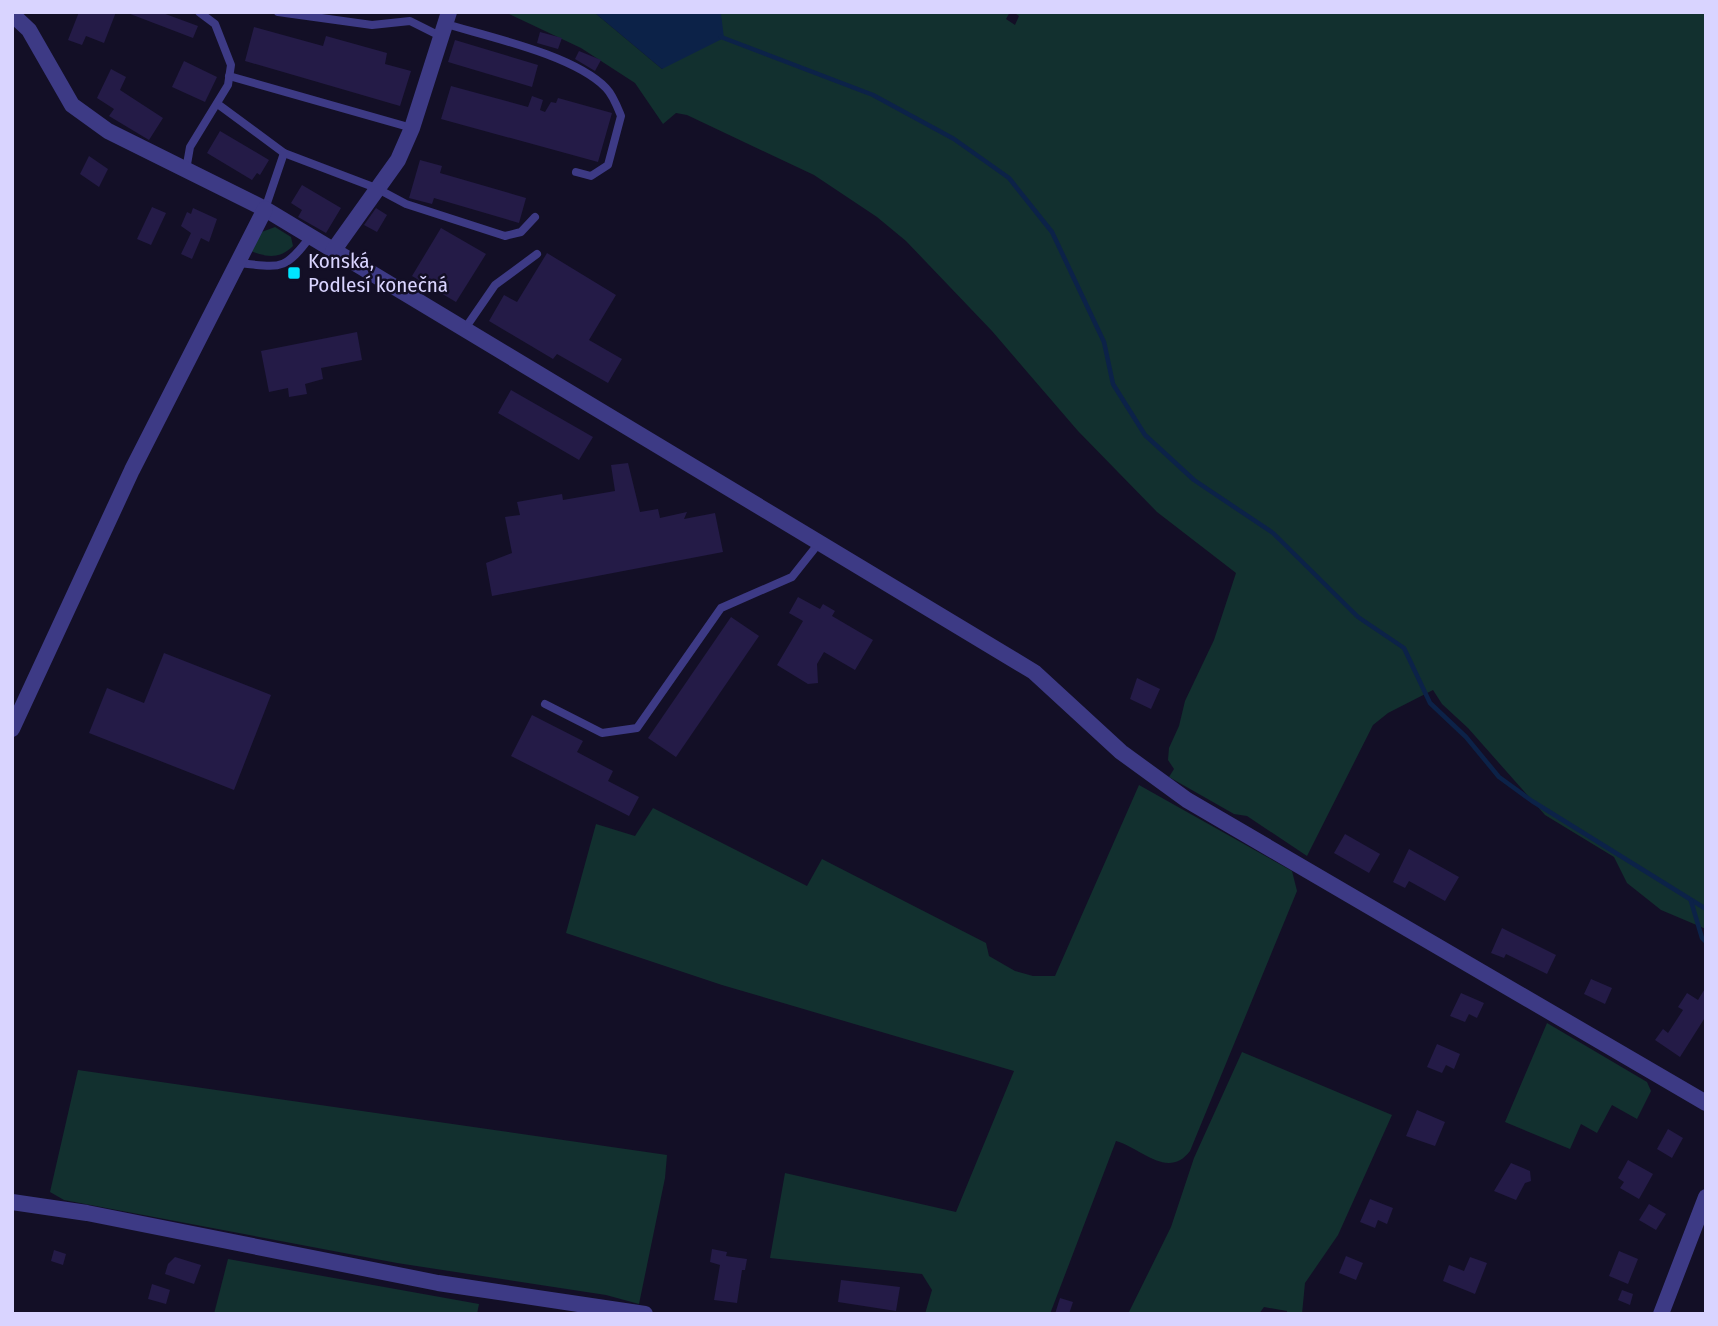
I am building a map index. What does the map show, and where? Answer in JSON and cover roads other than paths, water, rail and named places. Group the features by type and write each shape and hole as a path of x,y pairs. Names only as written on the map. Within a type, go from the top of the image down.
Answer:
{"street":[{"path":"12,14 29,30 72,105 108,131 265,209 1034,672 1121,752 1187,800 1706,1103"},
{"path":"332,251 398,160 412,128 446,24"},
{"path":"12,729 120,495 235,263 265,209"},
{"path":"1661,1314 1706,1197"},
{"path":"12,1202 438,1283 645,1314"}],"lane":[{"path":"186,170 194,140 219,105 231,65 215,24 199,12"},
{"path":"278,12 372,25 410,22 446,24 549,56 593,77 607,89 621,116 608,165 591,176 576,172"},
{"path":"229,76 412,128"},
{"path":"219,105 284,153 376,188 406,204 505,236 522,232 535,217"},
{"path":"265,209 284,153"},
{"path":"235,263 276,267 292,261 310,237"},
{"path":"464,330 495,285 537,254"},
{"path":"545,704 602,733 636,728 720,608 792,577 819,543"}],"water":[{"path":"594,12 716,12 721,14 724,38 662,69"}],"waterway":[{"path":"721,37 873,95 954,139 1009,178 1052,232 1104,342 1113,384 1145,435 1194,480 1273,533 1358,617 1404,648 1430,703 1466,737 1499,777 1532,801 1706,909"},
{"path":"1691,901 1702,938 1706,942"}],"place":[{"name":"Konská, Podlesí konečná","path":"294,273"}]}
